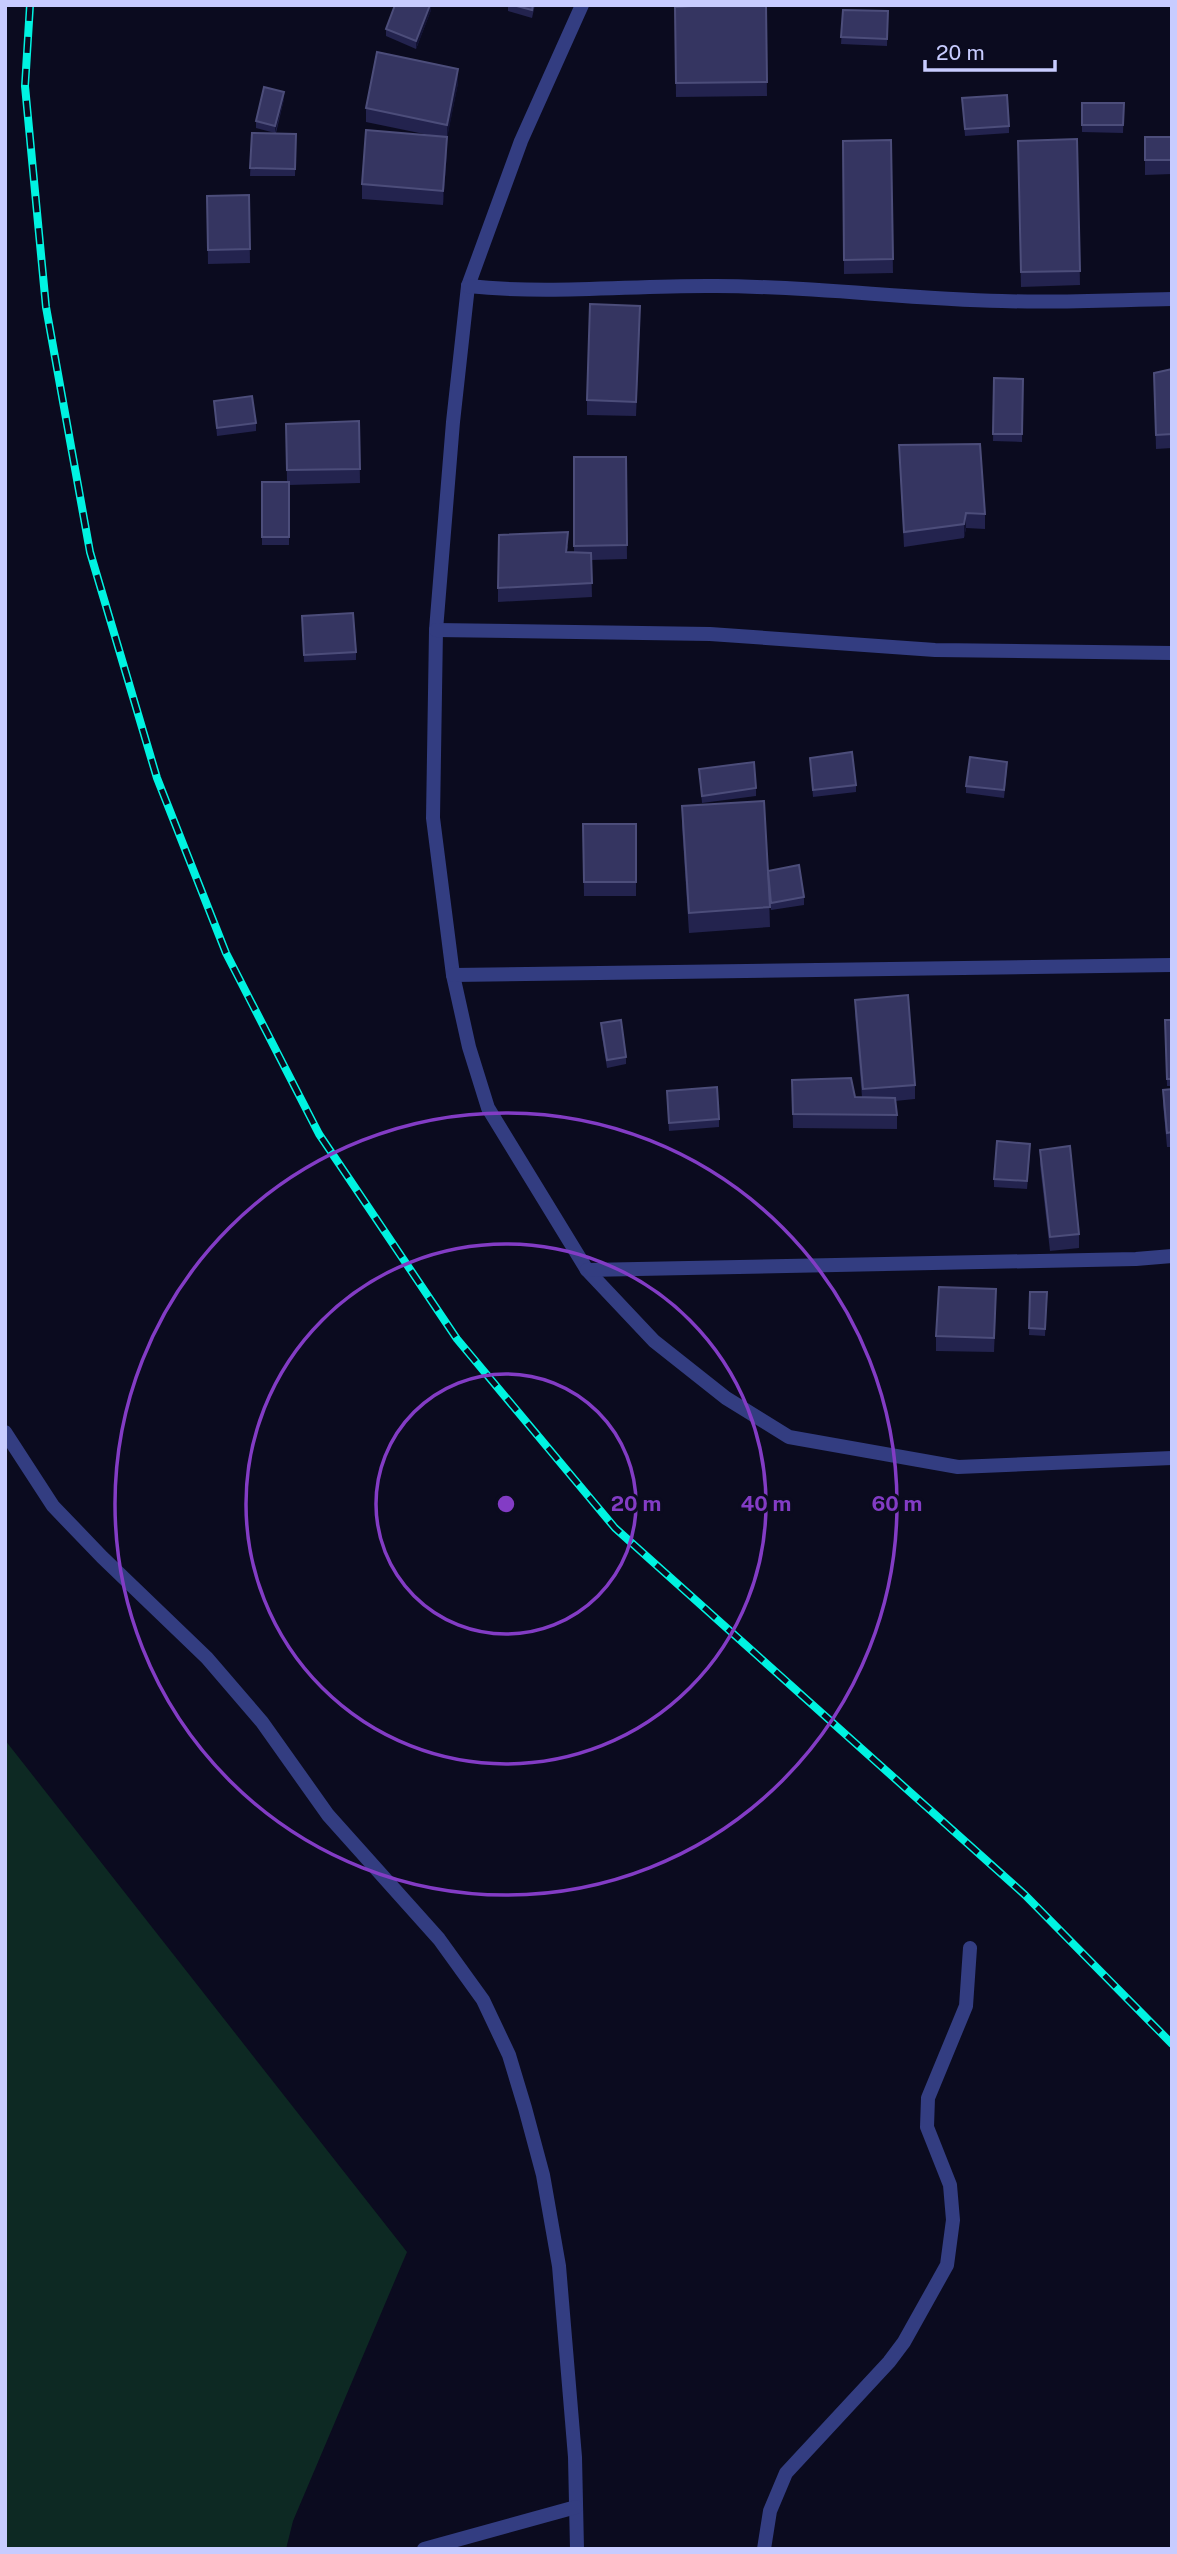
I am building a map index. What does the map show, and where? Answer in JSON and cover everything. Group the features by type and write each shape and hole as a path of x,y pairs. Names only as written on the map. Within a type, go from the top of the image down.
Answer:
{"street":[{"path":"582,5 522,141 468,286 453,422 436,630 433,818 453,975 469,1047 488,1108 587,1270 654,1341 726,1398 789,1437 958,1467 1172,1458"},
{"path":"468,286 501,290 594,291 730,286 1002,302 1172,299"},
{"path":"436,630 710,634 936,650 1172,653"},
{"path":"453,975 1172,965"},
{"path":"587,1270 1136,1259 1172,1256"},
{"path":"5,1432 52,1506 207,1658 262,1722 328,1815 439,1939 483,2000 509,2055 543,2175 559,2266 575,2457 577,2549"},
{"path":"764,2549 770,2511 786,2473 889,2362 904,2342 947,2265 953,2220 950,2185 927,2127 928,2098 966,2006 970,1948"},
{"path":"424,2549 576,2507"}],"green space":[{"path":"5,1740 407,2252 293,2521 286,2549 5,2549"}],"building":[{"path":"395,5 430,5 416,41 386,29"},
{"path":"513,5 533,5 532,10"},
{"path":"766,5 767,82 676,83 675,7"},
{"path":"843,10 888,11 887,39 841,37"},
{"path":"377,52 458,69 447,125 366,108"},
{"path":"264,87 284,92 275,126 256,121"},
{"path":"1007,95 1009,126 965,129 962,98"},
{"path":"1082,103 1124,103 1123,125 1082,125"},
{"path":"366,130 447,137 443,191 362,184"},
{"path":"252,133 296,134 295,169 250,168"},
{"path":"1145,137 1172,137 1172,160 1145,160"},
{"path":"1077,139 1080,271 1021,272 1018,141"},
{"path":"891,140 893,259 844,260 843,141"},
{"path":"249,195 250,249 208,250 207,196"},
{"path":"590,304 640,306 636,402 587,400"},
{"path":"1172,369 1172,434 1156,435 1154,373"},
{"path":"994,378 1023,379 1022,434 993,434"},
{"path":"252,396 256,423 217,428 214,401"},
{"path":"359,421 360,469 287,470 286,424"},
{"path":"980,444 985,514 966,513 964,524 904,532 899,445"},
{"path":"574,457 626,457 627,545 574,546"},
{"path":"262,482 289,482 289,537 262,537"},
{"path":"568,532 566,552 591,553 592,583 498,588 499,535"},
{"path":"353,613 356,652 304,655 302,616"},
{"path":"852,752 856,785 813,790 810,758"},
{"path":"970,757 1007,762 1004,790 966,786"},
{"path":"754,762 756,788 702,796 699,769"},
{"path":"764,801 770,907 689,913 682,806"},
{"path":"583,824 636,824 636,882 584,882"},
{"path":"799,865 804,897 771,903 768,871"},
{"path":"908,995 915,1085 863,1089 855,1000"},
{"path":"621,1020 626,1057 607,1060 601,1023"},
{"path":"1165,1020 1172,1020 1172,1079 1167,1079"},
{"path":"851,1078 855,1097 895,1098 897,1115 793,1114 792,1080"},
{"path":"717,1087 719,1119 669,1123 667,1091"},
{"path":"1172,1089 1172,1132 1167,1133 1163,1090"},
{"path":"997,1141 1030,1144 1027,1181 994,1179"},
{"path":"1070,1146 1079,1234 1050,1237 1040,1150"},
{"path":"939,1287 996,1289 994,1338 936,1336"},
{"path":"1030,1292 1047,1292 1045,1329 1029,1328"}],"railway":[{"path":"30,5 25,86 46,307 90,552 157,778 226,953 319,1134 457,1339 615,1528 1025,1895 1172,2044"}]}
